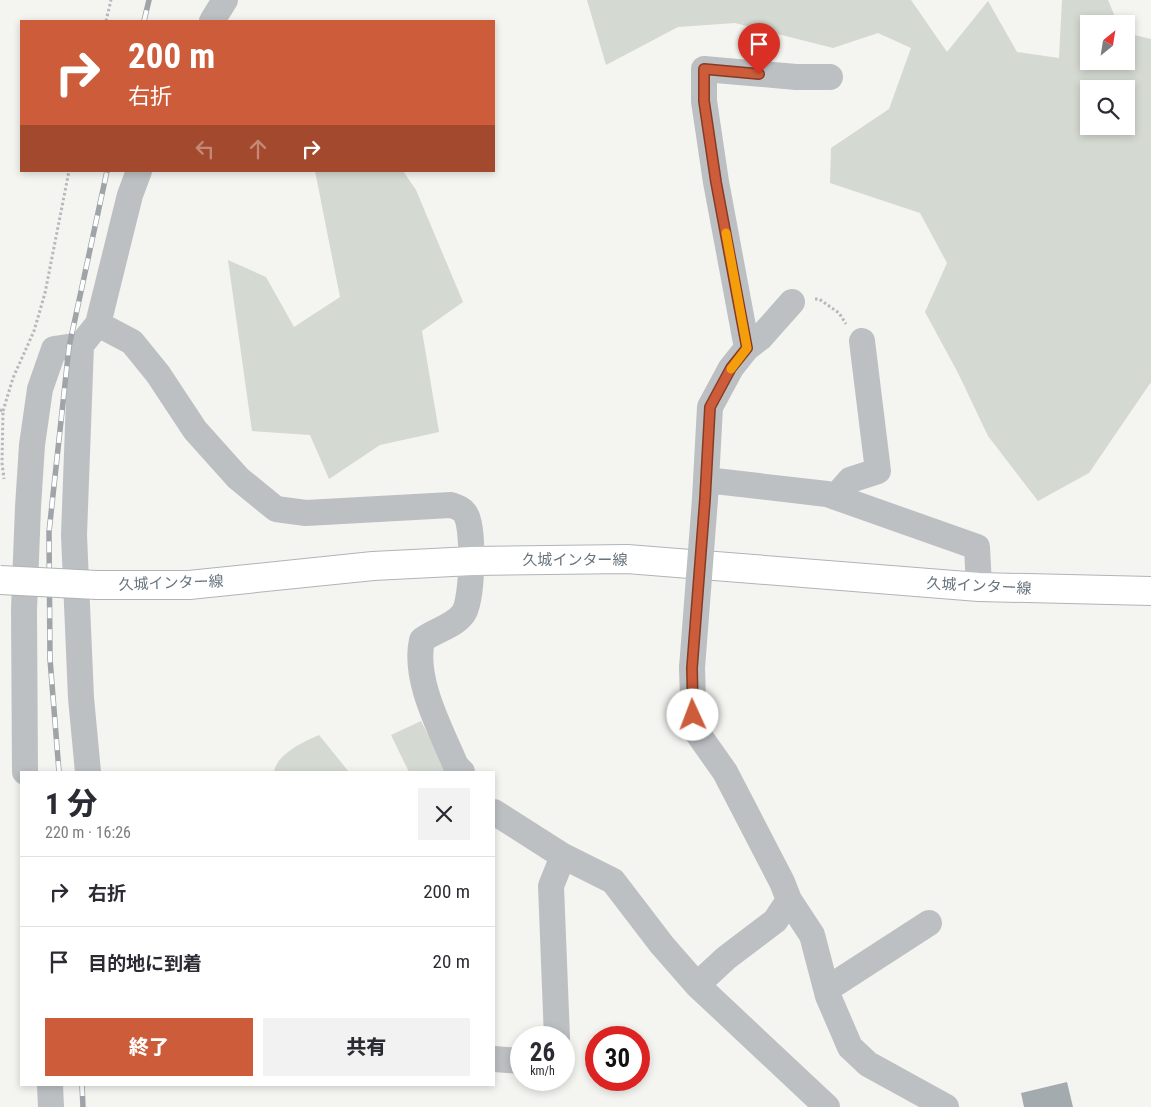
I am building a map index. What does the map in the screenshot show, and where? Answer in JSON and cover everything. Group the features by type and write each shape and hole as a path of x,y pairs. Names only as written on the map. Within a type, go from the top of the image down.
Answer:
{"main road":[{"name":"久城インター線","path":"0,580 97,585 188,585 373,566 472,561 628,559 979,587 1151,590"}],"street":[{"path":"213,20 225,0"},
{"path":"747,348 716,182 704,101 704,69 796,77 830,77"},
{"path":"88,771 81,698 74,535 81,345 98,324 130,195 139,172"},
{"path":"792,302 760,338 747,348 731,368 710,407 706,490 692,668 694,728 725,772 782,882 789,900 812,935 827,989 850,1047 868,1064 946,1107"},
{"path":"98,324 132,342 158,374 195,430 238,478 276,509 306,513 451,505 460,508 467,516 472,561 468,603 464,612 454,624 432,632 422,640 419,651 427,698 456,766 461,771"},
{"path":"835,497 850,480 878,471 862,341"},
{"path":"25,771 24,610 28,507 37,408 40,389 54,349 81,345"},
{"path":"706,490 827,494 977,547 979,587"},
{"path":"495,813 563,856 613,881 662,944 698,985 827,1107"},
{"path":"557,1026 551,886 563,856"},
{"path":"698,985 726,958 775,921 789,900"},
{"path":"827,989 929,923"},
{"path":"495,1059 510,1060"},
{"path":"50,1086 51,1107"}],"path":[{"path":"106,20 111,0"},
{"path":"3,411 12,378 34,330 45,293 69,172"},
{"path":"792,302 819,299 839,313 851,332 862,341"}],"shaded area":[{"path":"587,0 911,0 947,52 988,1 1017,52 1059,58 1062,0 1108,0 1114,15 1080,15 1080,70 1135,70 1135,35 1151,39 1151,382 1089,473 1038,501 988,436 958,373 925,312 947,263 920,213 830,183 831,148 889,109 911,48 878,33 833,48 735,23 678,27 606,65"},
{"path":"315,172 404,172 416,190 463,302 422,331 439,432 380,445 329,479 310,435 252,431 228,260 266,277 294,327 340,297"},
{"path":"421,721 446,771 409,771 391,735"},
{"path":"319,735 348,771 274,771 285,754"}],"building":[{"path":"1067,1082 1073,1107 1024,1107 1021,1093"}],"railway":[{"path":"144,20 149,0"},
{"path":"59,771 50,659 49,532 69,347 107,172"},
{"path":"82,1086 83,1107"}],"slow traffic":[{"path":"726,233 747,348 731,369"}],"route":[{"path":"693,715 692,668 710,407 731,368 747,348 716,182 704,101 704,69 759,74"}]}
